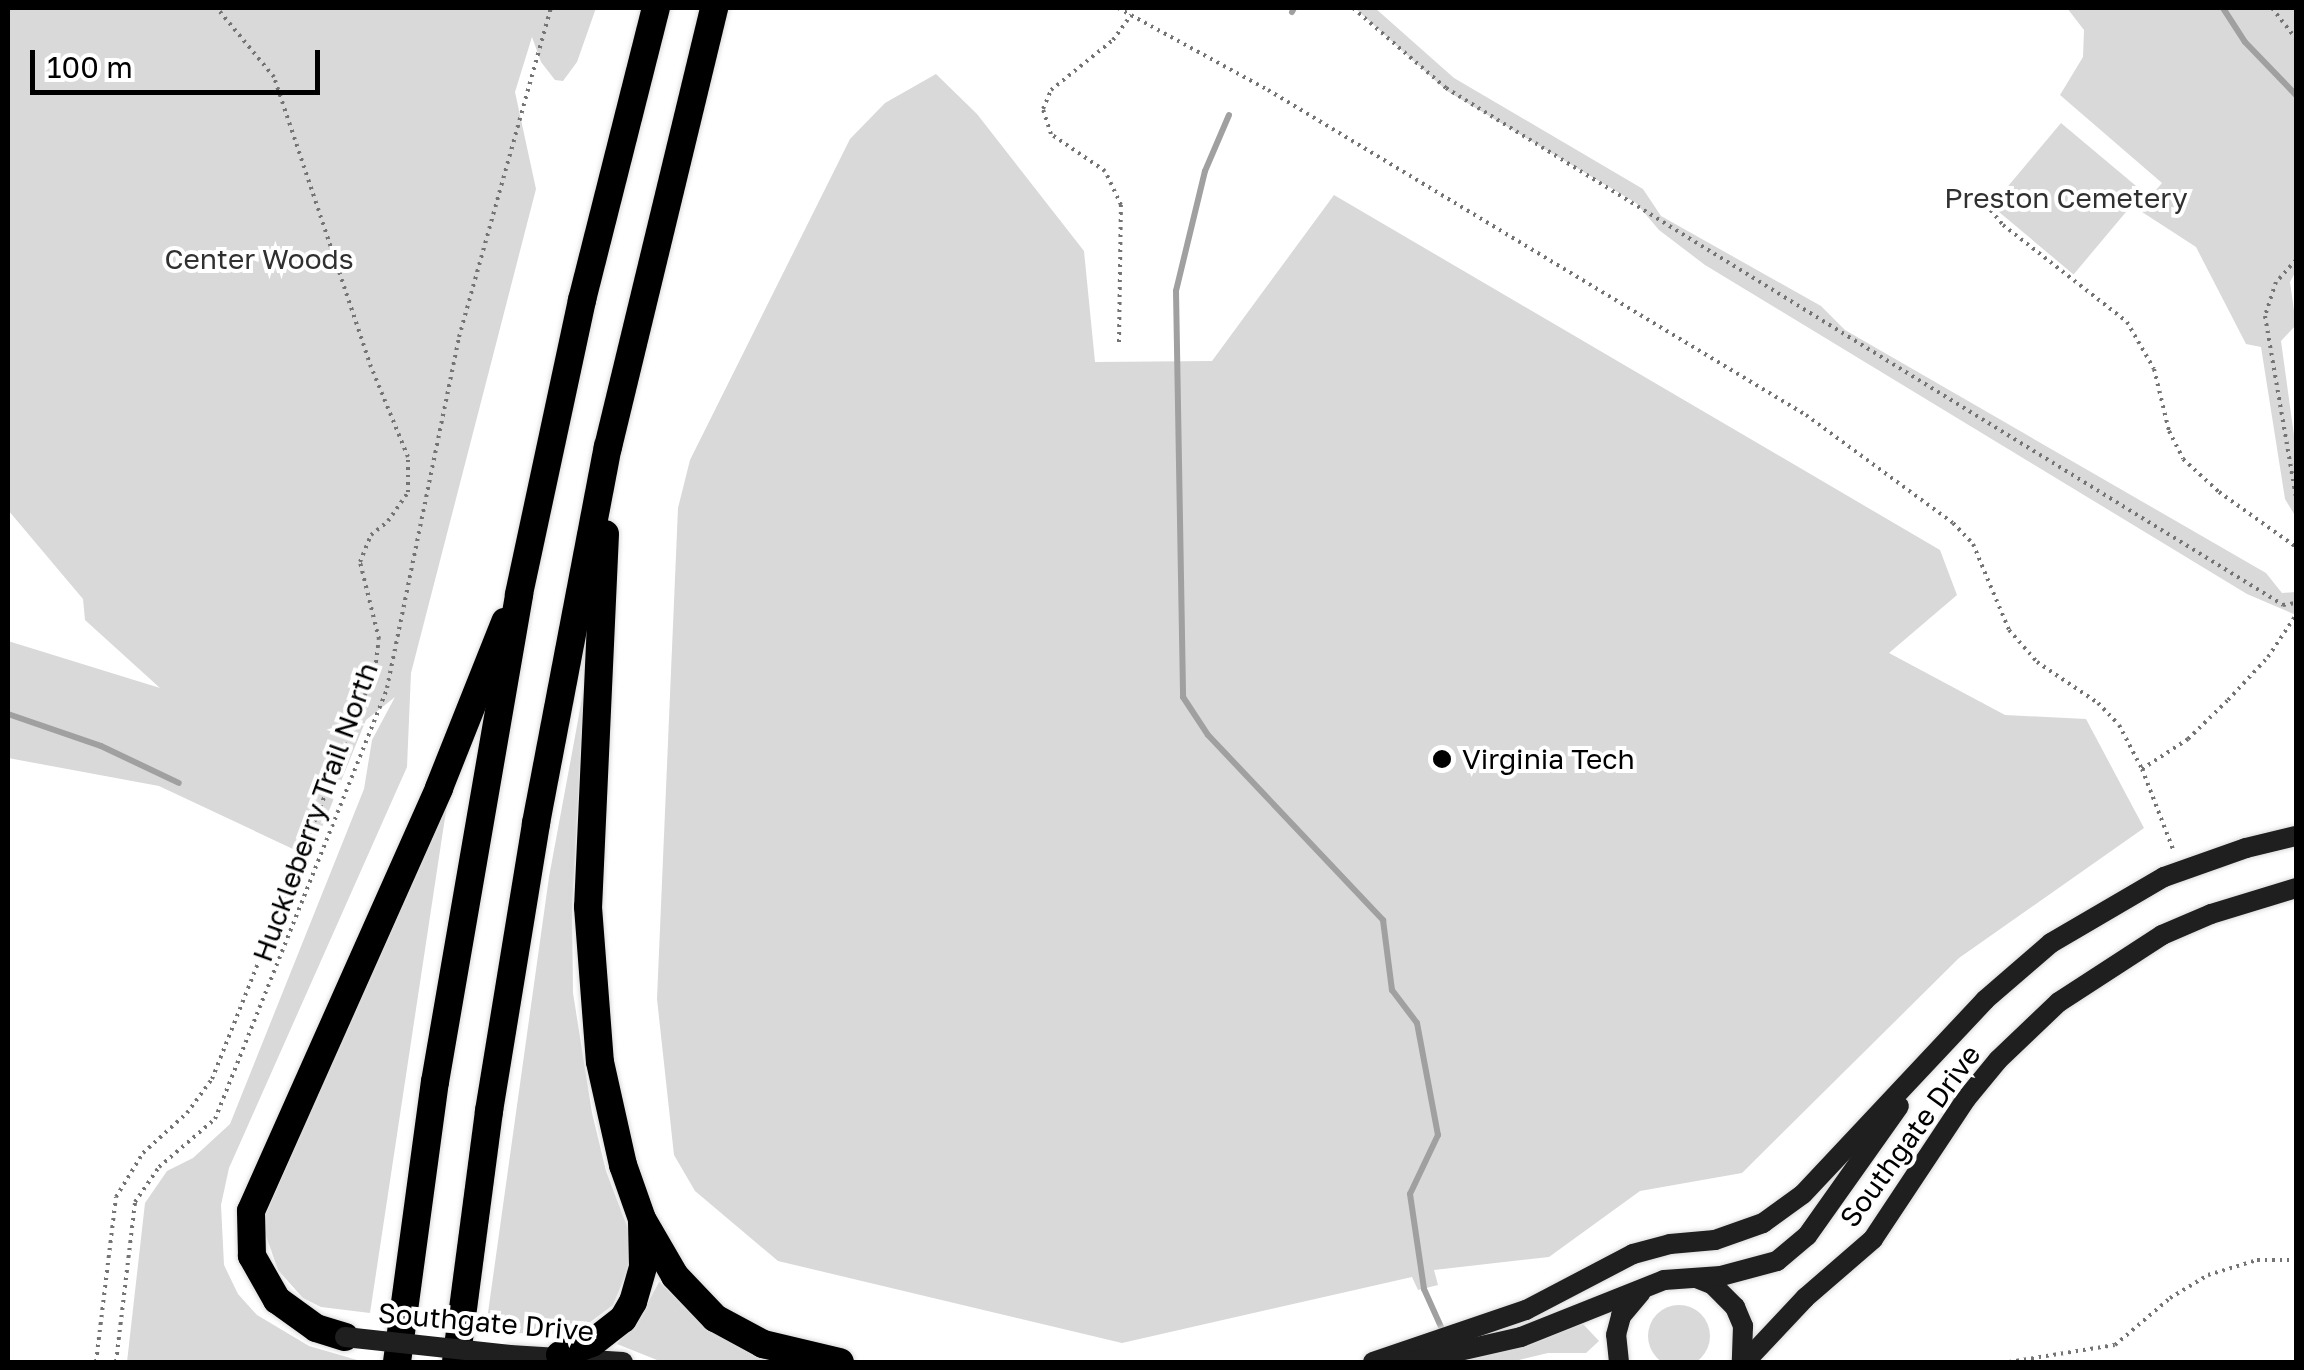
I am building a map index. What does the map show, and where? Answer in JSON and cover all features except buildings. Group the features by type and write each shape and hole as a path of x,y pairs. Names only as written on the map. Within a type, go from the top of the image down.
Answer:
{"highway":[{"path":"397,1362 434,1082 519,594 582,300 656,8"},
{"path":"456,1362 489,1111 536,824 608,447 714,8"},
{"path":"608,447 588,907 592,991 609,1107 642,1219 675,1276 715,1318 763,1344 840,1362"},
{"path":"345,1337 316,1328 277,1300 252,1256 251,1211 439,788 488,656 519,594"},
{"path":"560,1355 609,1332 633,1302 643,1266 642,1219"}],"main road":[{"name":"Southgate Drive","path":"1373,1362 1526,1310 1633,1254 1670,1244 1715,1240 1763,1223 1803,1194 1984,1000 2051,943 2126,897 2182,870 2296,836"},
{"name":"Southgate Drive","path":"1744,1362 1804,1298 1873,1239 1966,1099 1998,1060 2059,1002 2162,935 2228,908 2296,888"},
{"name":"Southgate Drive","path":"1410,1362 1521,1337 1664,1280 1761,1267 1792,1250 1860,1167 1919,1073"},
{"name":"Southgate Drive","path":"1694,1277 1712,1284 1735,1306 1743,1326 1744,1362"},
{"path":"1619,1362 1616,1335 1620,1316 1646,1288"},
{"name":"Southgate Drive","path":"345,1337 510,1355 560,1355 622,1362"}],"path":[{"path":"96,1362 116,1197 143,1153 188,1113 212,1079 376,670 379,638 360,562 371,535 388,521 408,492 408,456 372,367 274,77 218,8"},
{"name":"Huckleberry Trail North","path":"116,1362 135,1202 159,1166 194,1142 216,1119 387,688 459,337 551,8"},
{"path":"1118,8 1268,90 1806,415 1953,523 1973,544 2009,630 2037,662 2098,703 2119,726 2142,769 2182,870"},
{"path":"1353,8 1446,88 2283,605 2296,603"},
{"path":"2272,8 2296,38"},
{"path":"1119,342 1121,205 1105,172 1050,134 1043,109 1052,90 1113,40 1130,15"},
{"path":"1976,192 2003,225 2126,322 2154,369 2169,431 2183,459 2219,492 2296,546"},
{"path":"2296,260 2276,282 2265,316 2296,497"},
{"path":"2142,769 2188,738 2228,700 2268,657 2296,615"},
{"path":"2009,1362 2105,1348 2129,1336 2170,1298 2208,1275 2256,1260 2296,1260"}],"green space":[{"name":"Center Woods","path":"8,8 596,8 577,62 563,81 555,80 541,62 532,37 515,92 536,189 411,673 407,767 229,1168 221,1205 224,1265 238,1294 257,1315 309,1346 364,1362 127,1362 145,1203 167,1171 193,1158 230,1124 364,789 372,740 395,697 366,720 310,857 159,786 8,758 8,641 160,688 85,620 83,599 8,510"},
{"path":"1355,8 1375,8 1454,78 1643,189 1661,216 1821,306 1845,330 2266,573 2282,593 2296,592 2296,615 2247,594 1705,265 1659,230 1636,203 1447,91"},
{"path":"2067,8 2296,8 2296,271 2290,282 2296,325 2281,341 2296,450 2296,517 2285,499 2261,347 2246,344 2196,247 2139,210 2162,183 2060,95 2083,57 2084,30"},
{"path":"936,74 977,114 1084,251 1095,362 1212,361 1334,195 1940,550 1957,595 1889,653 2005,715 2086,719 2144,828 1959,958 1742,1173 1640,1191 1549,1257 1434,1270 1438,1285 1418,1290 1412,1277 1122,1343 778,1261 695,1191 674,1155 657,999 678,508 690,460 850,139 885,103"},
{"name":"Preston Cemetery","path":"2061,123 2143,192 2074,275 1992,206"},
{"path":"584,688 572,908 573,993 592,1113 606,1171 633,1242 631,1262 613,1305 585,1326 558,1334 515,1333 486,1327 549,877"},
{"path":"449,791 370,1313 321,1307 303,1298 278,1270 264,1230 266,1214"},
{"path":"659,1282 684,1305 761,1356 781,1362 662,1362 617,1344 644,1310"},
{"path":"1679,1305 1701,1314 1710,1336 1701,1358 1679,1367 1657,1358 1648,1336 1657,1314"},
{"path":"1583,1324 1599,1341 1586,1353 1548,1353 1511,1362 1451,1362"}],"waterway":[{"path":"1292,12 1294,8"},
{"path":"2223,8 2245,42 2296,95"},
{"path":"1229,115 1205,171 1176,291 1183,697 1208,735 1383,920 1392,990 1417,1023 1438,1135 1410,1194 1424,1289 1442,1329"},
{"path":"8,714 101,746 179,783"}],"place":[{"name":"Virginia Tech","path":"1442,759"}]}
